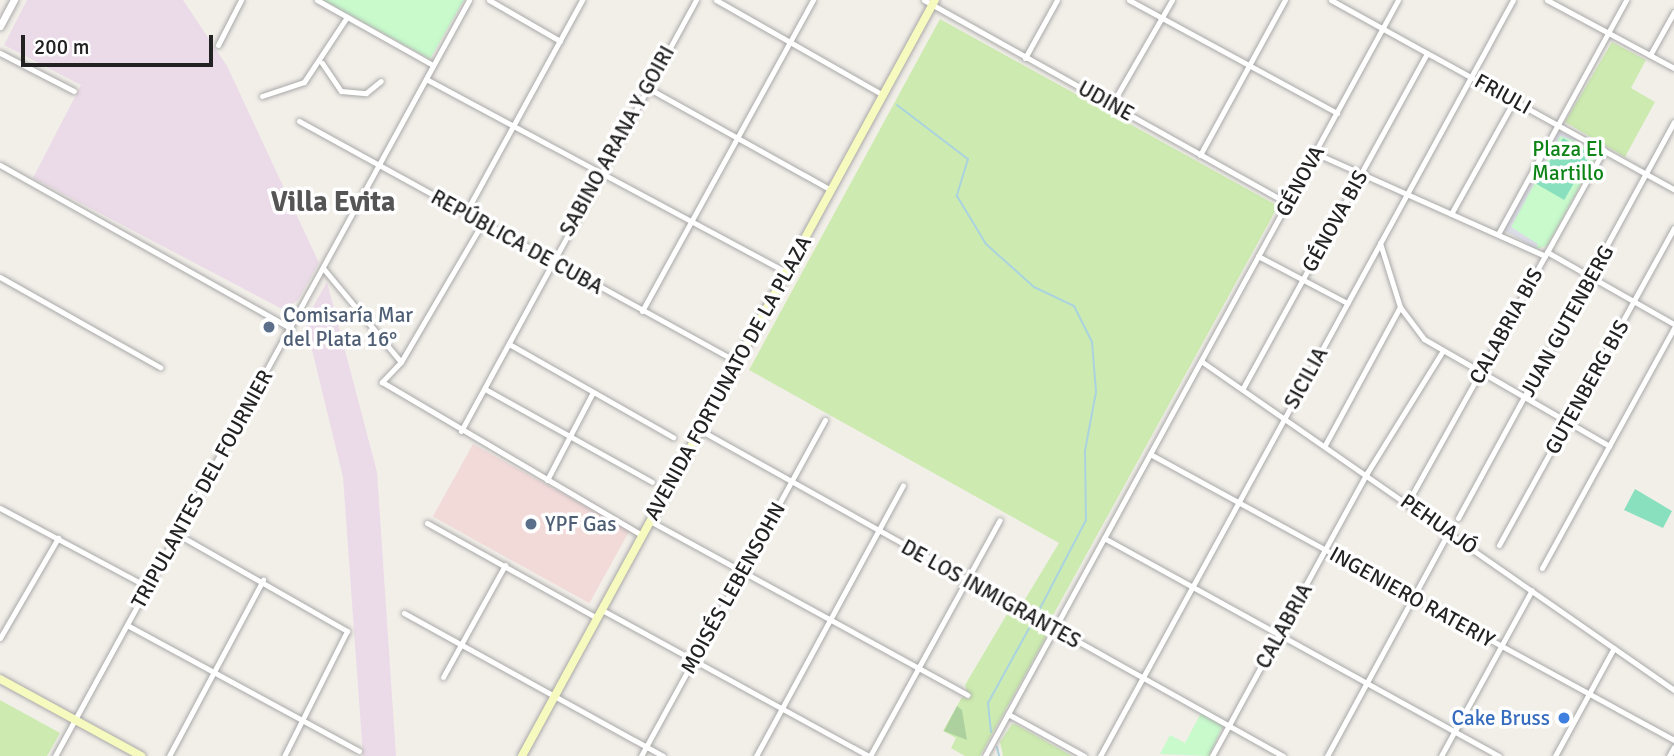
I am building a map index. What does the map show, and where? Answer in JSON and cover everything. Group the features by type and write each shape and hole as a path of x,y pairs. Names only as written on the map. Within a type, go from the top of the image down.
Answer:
{"main road":[{"name":"AVENIDA FORTUNATO DE LA PLAZA","path":"522,756 934,2"},
{"path":"0,679 141,756"}],"street":[{"path":"0,26 14,0"},
{"path":"218,45 241,0"},
{"path":"317,0 433,65"},
{"name":"TRIPULANTES DEL FOURNIER","path":"55,756 470,0"},
{"path":"489,0 560,41"},
{"path":"466,212 582,0"},
{"name":"SABINO ARANA Y GOIRI","path":"461,431 509,344 550,261 696,0"},
{"path":"716,0 883,95"},
{"path":"642,311 813,0"},
{"name":"UDINE","path":"924,0 934,2 1025,58 1287,203"},
{"path":"1025,58 1057,0"},
{"path":"1129,0 1336,113"},
{"path":"1112,104 1172,0"},
{"path":"1200,155 1285,0"},
{"name":"FRIULI","path":"1331,0 1674,189"},
{"name":"GÉNOVA","path":"1104,538 1398,0"},
{"name":"SICILIA","path":"1100,756 1513,0"},
{"path":"1547,0 1674,68"},
{"path":"1498,234 1626,0"},
{"path":"1650,55 1674,12"},
{"path":"262,96 295,89 322,63 347,17"},
{"path":"0,53 74,91"},
{"name":"GÉNOVA BIS","path":"1243,388 1427,53"},
{"path":"322,63 341,91 366,93 381,81"},
{"path":"426,79 786,272"},
{"path":"646,88 831,190"},
{"path":"1451,214 1514,101"},
{"name":"REPÚBLICA DE CUBA","path":"299,121 737,362"},
{"name":"JUAN GUTENBERG","path":"1458,518 1674,122"},
{"name":"CALABRIA BIS","path":"1409,502 1604,150"},
{"path":"1315,153 1546,254 1590,276 1674,326 1542,568"},
{"path":"0,165 291,328"},
{"path":"483,222 401,362 382,382 461,431 642,535"},
{"name":"GUTENBERG BIS","path":"1499,545 1674,228"},
{"path":"1380,243 1399,307 1415,331 1479,374 1609,446"},
{"path":"1258,256 1347,303"},
{"path":"323,268 401,362"},
{"path":"0,277 160,367"},
{"path":"1325,444 1399,307"},
{"path":"509,344 673,437"},
{"name":"CALABRIA","path":"1212,756 1367,473 1443,352"},
{"name":"PEHUAJÓ","path":"1201,361 1409,502 1674,690"},
{"path":"485,388 652,482"},
{"path":"547,480 593,392"},
{"name":"MOISÉS LEBENSOHN","path":"641,756 825,420"},
{"name":"DE LOS INMIGRANTES","path":"700,430 790,484 1283,756"},
{"name":"INGENIERO RATERIY","path":"1150,454 1674,740"},
{"path":"756,756 903,485"},
{"path":"0,508 148,587"},
{"path":"601,610 870,756 1000,520"},
{"path":"650,521 968,695"},
{"path":"427,523 597,618"},
{"path":"1327,756 1449,531"},
{"path":"177,534 343,625 347,639 284,756"},
{"path":"0,638 58,538"},
{"path":"985,756 1104,538 1499,756"},
{"path":"443,677 505,565"},
{"path":"169,756 263,580"},
{"path":"1441,756 1532,590"},
{"path":"404,613 663,756"},
{"path":"127,625 359,751"},
{"path":"1555,756 1614,648"},
{"path":"1008,714 1084,756"},
{"path":"1669,756 1674,747"}],"shaded area":[{"path":"27,0 183,0 227,66 319,263 298,300 284,310 33,178 81,85 4,45"},
{"path":"1559,131 1594,147 1560,136 1511,227 1538,244 1536,249 1504,230"},
{"path":"327,282 377,472 396,756 363,756 343,477 305,321"},
{"name":"YPF Gas","path":"473,444 630,531 589,603 433,517"}],"green space":[{"path":"323,0 464,0 430,59"},
{"path":"940,19 1278,206 1052,617 1024,601 1059,543 749,370"},
{"path":"1612,42 1646,60 1631,88 1655,102 1625,157 1565,122"},
{"name":"Plaza El Martillo","path":"1559,131 1597,155 1547,246 1536,249 1504,230"},
{"path":"1563,138 1591,154 1564,200 1536,184"},
{"path":"1635,489 1672,511 1663,528 1624,510"},
{"path":"1010,609 1047,635 980,756 965,756 951,748 956,738 943,731 962,697 969,699 965,685"},
{"path":"0,700 60,733 47,756 0,756"},
{"path":"957,706 962,710 967,740 944,731"},
{"path":"1201,713 1223,726 1209,756 1160,754 1170,735 1185,743"},
{"path":"1012,724 1072,756 1003,756 1000,742"}],"waterway":[{"path":"897,105 968,159 957,196 986,244 1034,287 1074,306 1092,342 1096,392 1085,451 1086,520 1037,614"},
{"path":"991,732 988,703 1032,623"},
{"path":"997,747 999,756"}],"place":[{"name":"Comisaría Mar del Plata 16°","path":"269,327"},
{"name":"YPF Gas","path":"531,524"},
{"name":"Cake Bruss","path":"1564,718"}],"district":[{"name":"Villa Evita","path":"333,202"}]}
